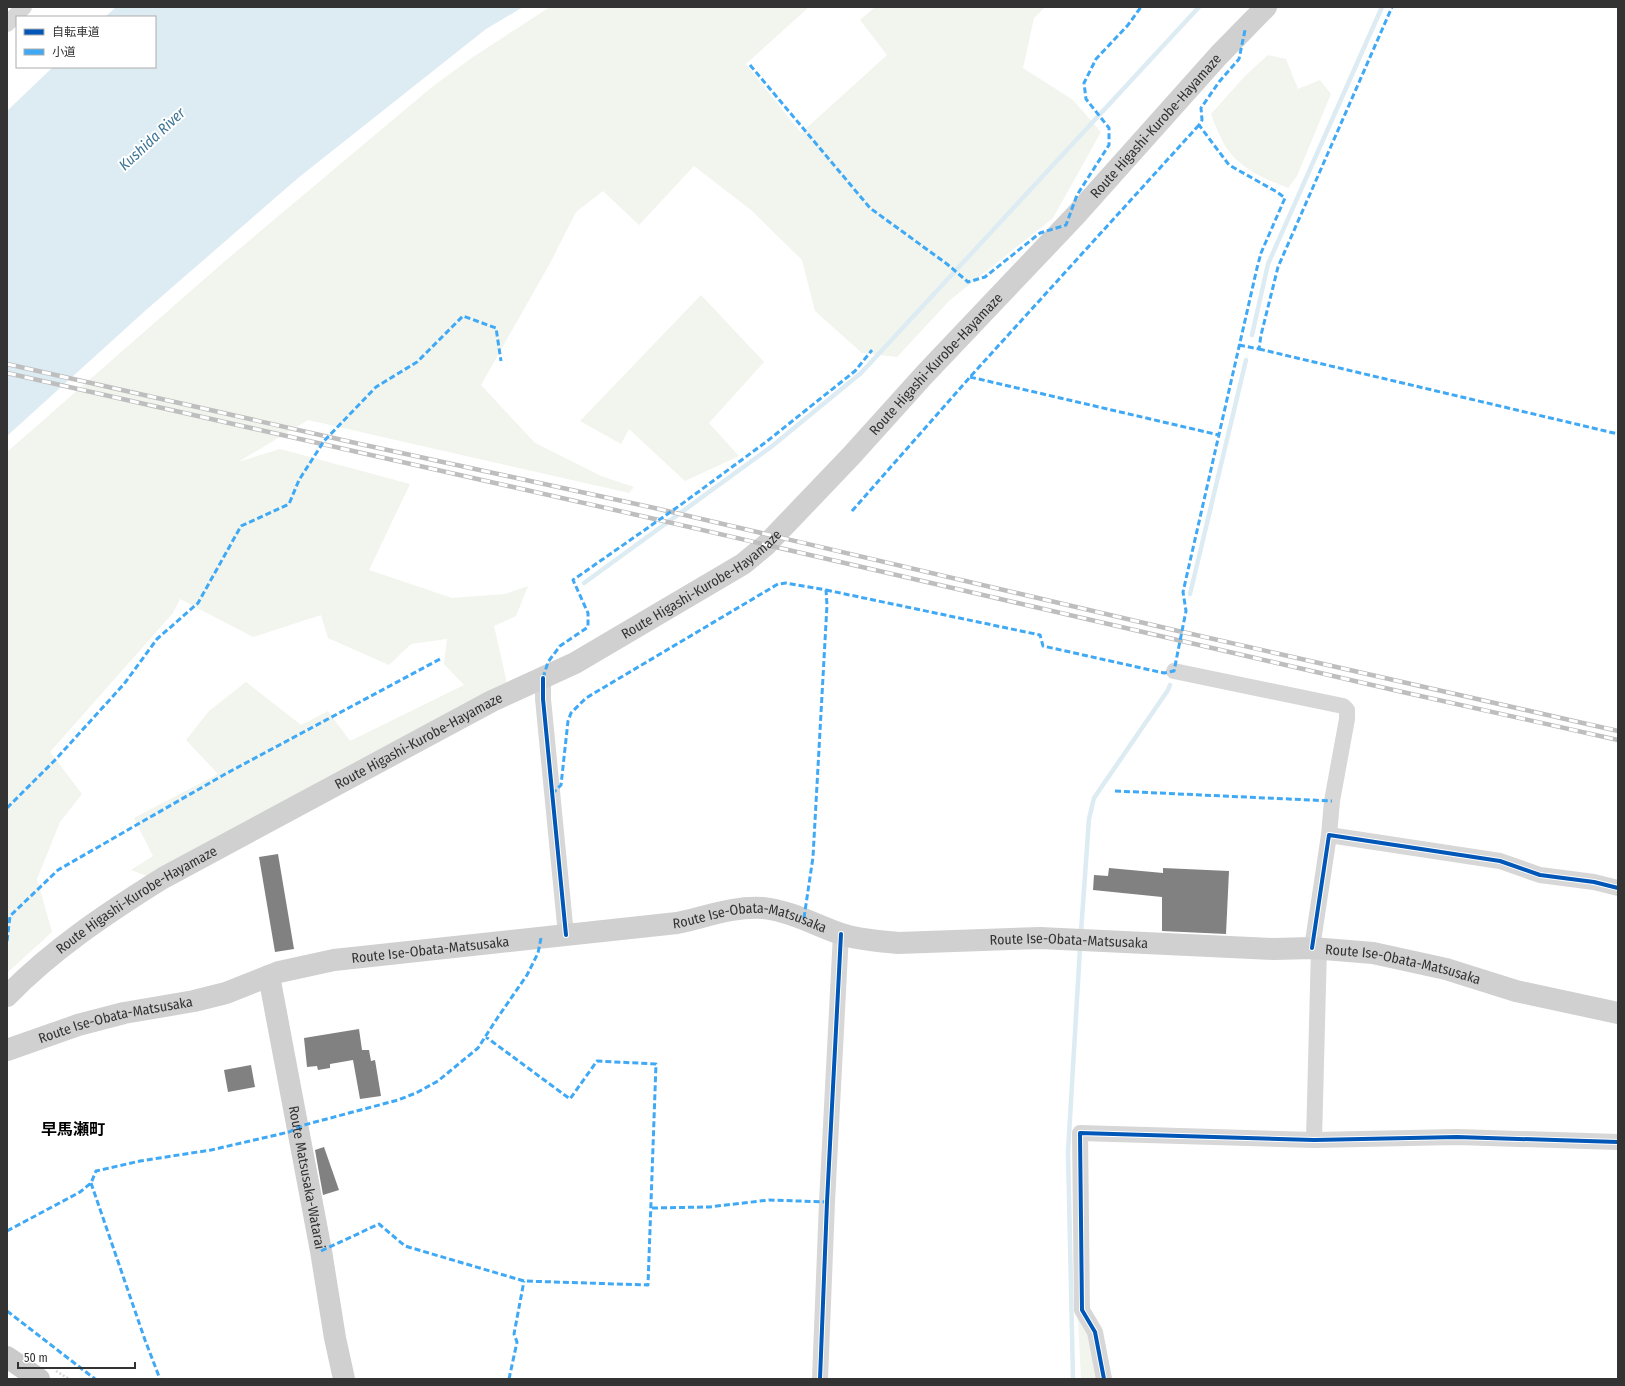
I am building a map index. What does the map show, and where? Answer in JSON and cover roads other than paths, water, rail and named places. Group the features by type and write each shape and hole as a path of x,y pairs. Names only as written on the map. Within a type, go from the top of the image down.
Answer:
{"main road":[{"name":"Route Higashi-Kurobe-Hayamaze","path":"7,996 43,962 77,935 163,878 492,701 575,663 743,564 766,545 851,456 925,374 1075,216 1219,55 1266,7"},
{"name":"Route Ise-Obata-Matsusaka","path":"7,1050 116,1015 194,1001 226,993 269,976 305,966 362,956 677,923 724,911 751,908 778,911 794,915 841,934 876,941 898,943 1040,938 1274,949 1315,948 1373,953 1446,969 1516,991 1618,1013"},
{"name":"Route Matsusaka-Watarai","path":"269,976 321,1252 335,1338 344,1379"},
{"path":"7,1357 39,1379"}],"street":[{"path":"7,24 24,7"},
{"path":"1174,671 1343,706 1347,710 1347,719 1332,801 1315,948 1314,1140"},
{"path":"543,678 543,699 566,935"},
{"path":"1329,835 1500,861 1540,875 1594,882 1618,888"},
{"path":"820,1379 827,1202 841,934"},
{"path":"1104,1379 1095,1332 1082,1310 1080,1133 1314,1140 1457,1138 1618,1142"}],"water":[{"name":"Kushida River","path":"116,7 523,7 486,29 298,178 146,310 7,436 7,111 52,68 156,68 156,16 106,16"}],"waterway":[{"path":"584,583 771,447 861,373 1199,7"},
{"path":"1252,335 1268,264 1382,7"},
{"path":"1190,594 1246,360"},
{"path":"1081,932 1089,819 1094,798 1170,685"},
{"path":"1073,1379 1068,1152 1080,948"}],"railway":[{"path":"7,364 360,444 659,509 1174,630 1618,731"},
{"path":"7,373 646,517 1398,691 1618,740"}],"district":[{"name":"早馬瀬町","path":"73,1129"}]}
